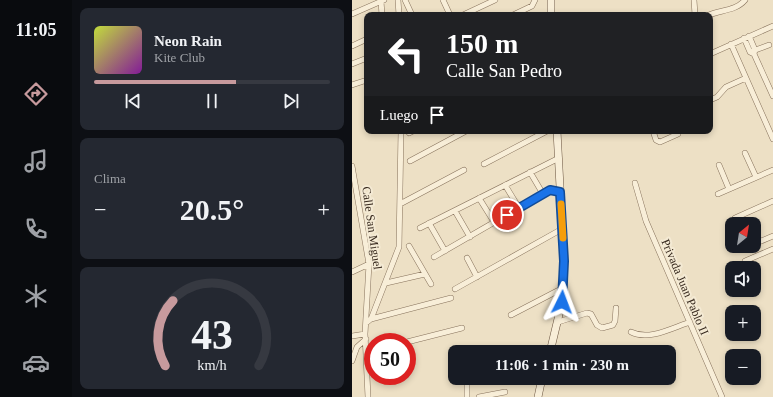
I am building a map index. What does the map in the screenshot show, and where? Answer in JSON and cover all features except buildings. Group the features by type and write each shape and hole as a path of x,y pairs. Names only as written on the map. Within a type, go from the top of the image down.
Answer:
{"main road":[{"path":"551,0 551,12"},
{"path":"552,345 562,302 563,288 557,134"},
{"path":"538,397 541,385"}],"street":[{"path":"398,0 399,12"},
{"path":"405,0 411,12"},
{"path":"443,0 449,12"},
{"path":"480,0 483,6"},
{"path":"470,12 496,0"},
{"path":"519,12 532,6 535,0"},
{"path":"694,0 695,12"},
{"path":"713,14 717,12 722,13 742,4 745,0"},
{"path":"352,14 383,1 382,12"},
{"path":"713,53 773,26"},
{"path":"746,37 772,90 773,96"},
{"path":"352,46 364,40"},
{"path":"732,44 773,139"},
{"path":"753,52 769,44"},
{"path":"352,64 364,59"},
{"path":"713,99 717,97 726,87 746,78"},
{"path":"352,85 364,81"},
{"path":"371,319 399,247 401,134"},
{"path":"410,161 460,134"},
{"path":"484,164 541,134"},
{"path":"654,134 656,140 660,142 678,134"},
{"path":"745,153 756,177"},
{"path":"420,228 559,158"},
{"path":"719,165 729,189"},
{"name":"Calle San Miguel","path":"352,166 369,264 365,333"},
{"path":"400,204 464,170"},
{"path":"718,194 773,170"},
{"path":"530,172 543,194"},
{"name":"Privada Juan Pablo II","path":"635,183 646,221 722,397"},
{"path":"505,185 519,208"},
{"path":"434,257 550,190 560,192"},
{"path":"479,198 494,222"},
{"path":"736,217 773,202"},
{"path":"352,207 358,204"},
{"path":"454,210 470,237"},
{"path":"429,223 446,251"},
{"path":"455,289 562,230"},
{"path":"761,241 773,236"},
{"path":"409,246 431,284"},
{"path":"747,261 773,249"},
{"path":"467,258 478,277"},
{"path":"352,272 369,264"},
{"path":"386,283 425,274"},
{"path":"511,315 563,288"},
{"path":"366,323 371,319 451,298"},
{"path":"558,322 587,313 591,314 597,325 602,328 613,325 615,321 616,308"},
{"path":"631,332 638,335 649,336 690,322"},
{"path":"416,340 462,328"},
{"path":"352,336 364,337"},
{"path":"352,362 357,347 364,338"},
{"name":"Calle San Miguel","path":"367,385 368,397"},
{"path":"467,385 467,397"},
{"path":"479,397 505,392"}],"slow traffic":[{"path":"561,204 563,238"}],"route":[{"path":"507,215 550,190 560,192 564,261 562,302"}]}
